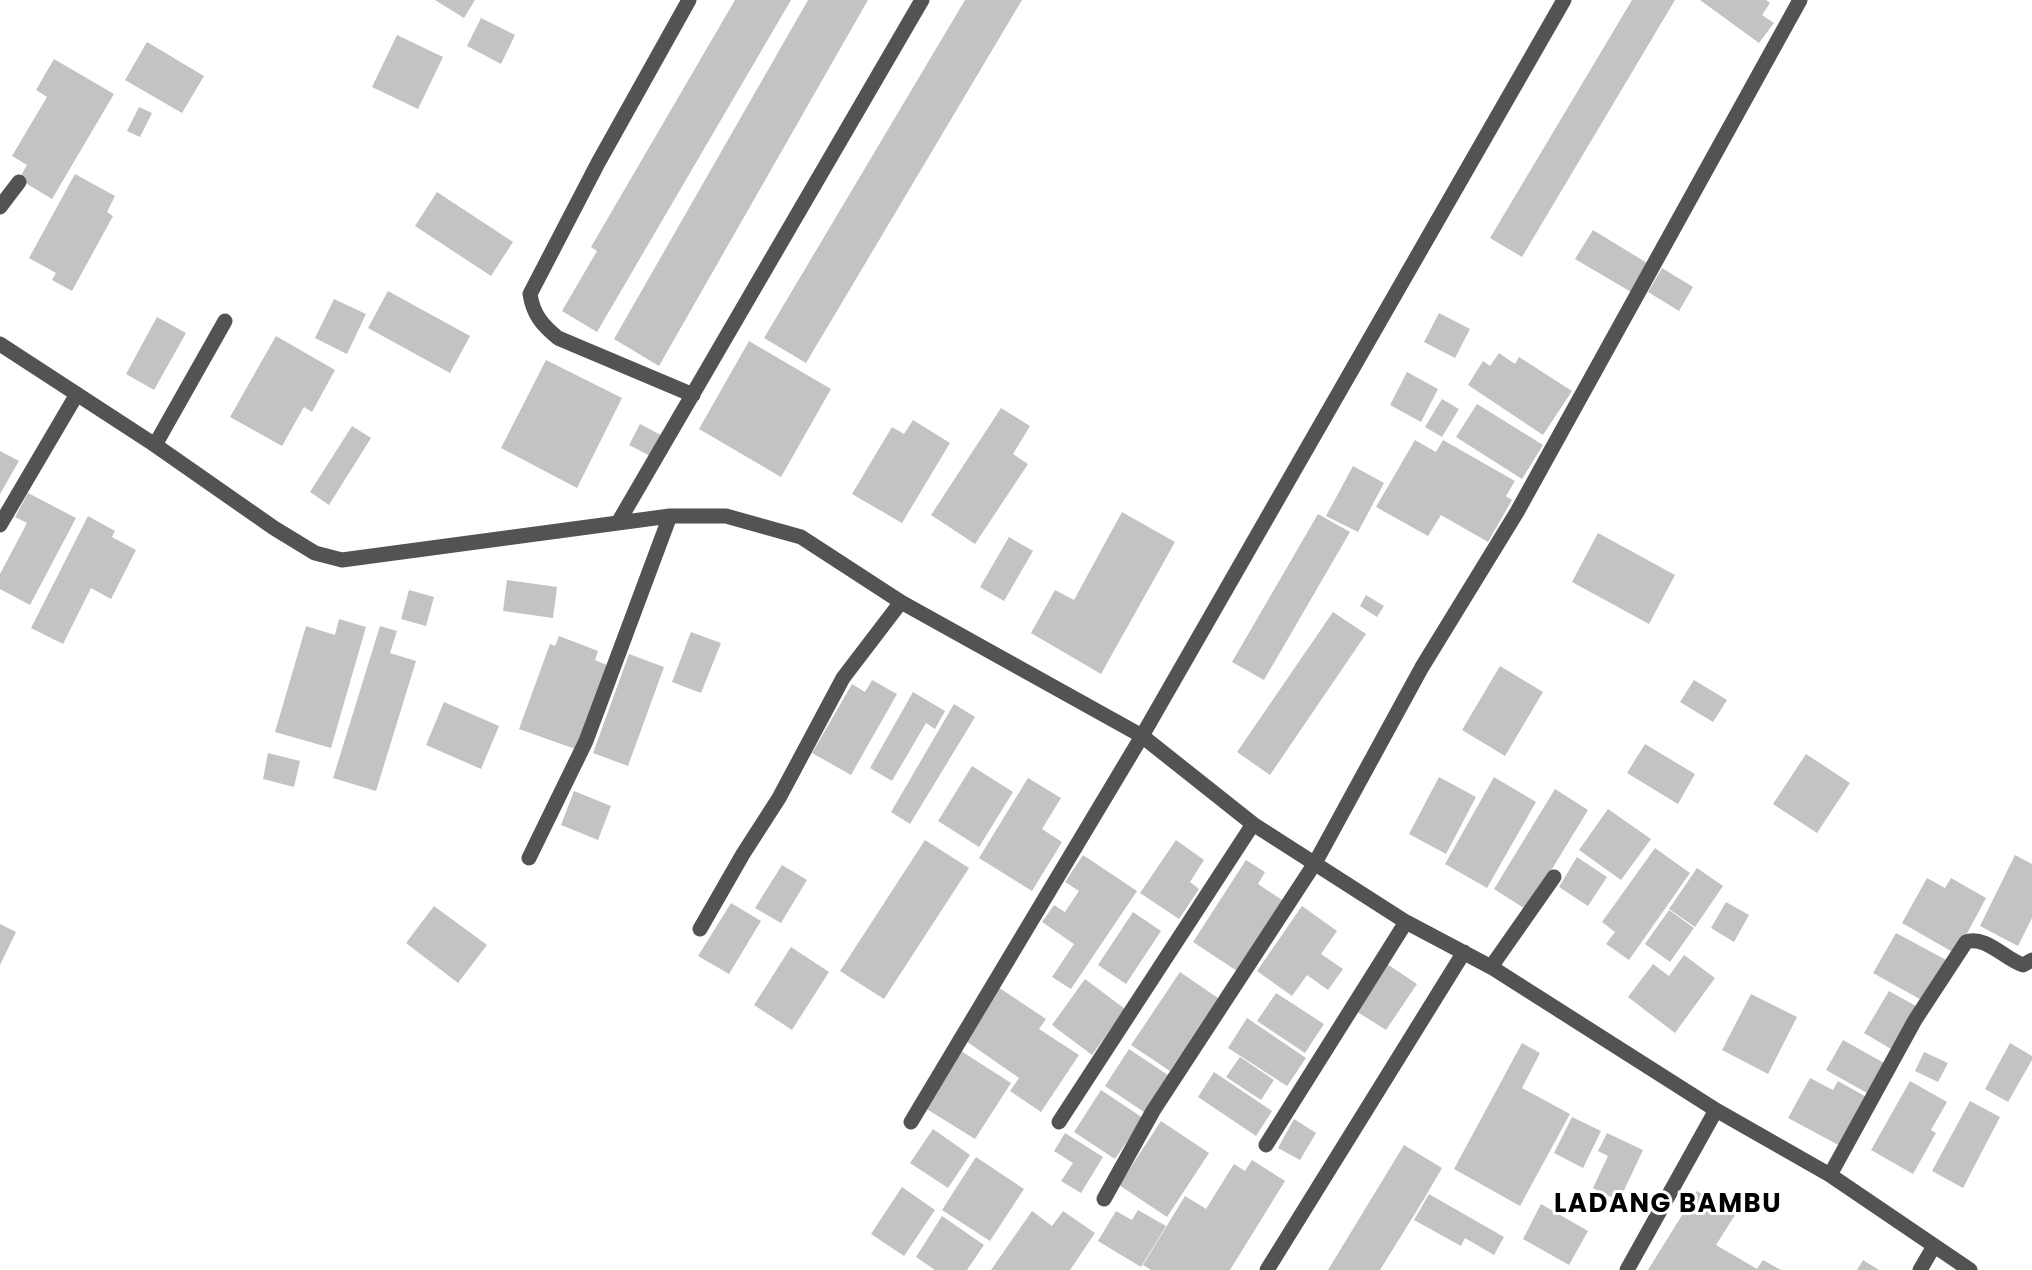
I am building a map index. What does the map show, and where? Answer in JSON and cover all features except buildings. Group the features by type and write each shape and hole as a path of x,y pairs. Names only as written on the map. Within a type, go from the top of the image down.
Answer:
{"street":[{"path":"689,0 598,163 530,294 531,305 537,317 544,327 558,338 693,395"},
{"path":"619,521 922,0"},
{"path":"911,1122 1142,736 1564,0"},
{"path":"1104,1199 1153,1111 1315,863 1422,667 1517,512 1800,0"},
{"path":"0,207 19,182"},
{"path":"155,445 225,321"},
{"path":"0,344 155,445 274,528 315,553 342,560 669,516 726,516 801,537 901,602 1142,736 1253,824 1406,922 1491,967 1716,1110 1830,1175 1970,1270"},
{"path":"0,525 77,394"},
{"path":"529,858 586,741 669,516"},
{"path":"700,929 779,798 843,678 901,602"},
{"path":"1059,1122 1253,824"},
{"path":"1491,967 1554,877"},
{"path":"1266,1145 1406,922"},
{"path":"1830,1175 1915,1020 1966,942 1972,939 1980,940 2014,962 2023,965 2032,960"},
{"path":"1267,1270 1464,952"},
{"path":"1627,1270 1716,1110"},
{"path":"1920,1270 1934,1246"}],"district":[{"name":"LADANG BAMBU","path":"1668,1205"}]}
